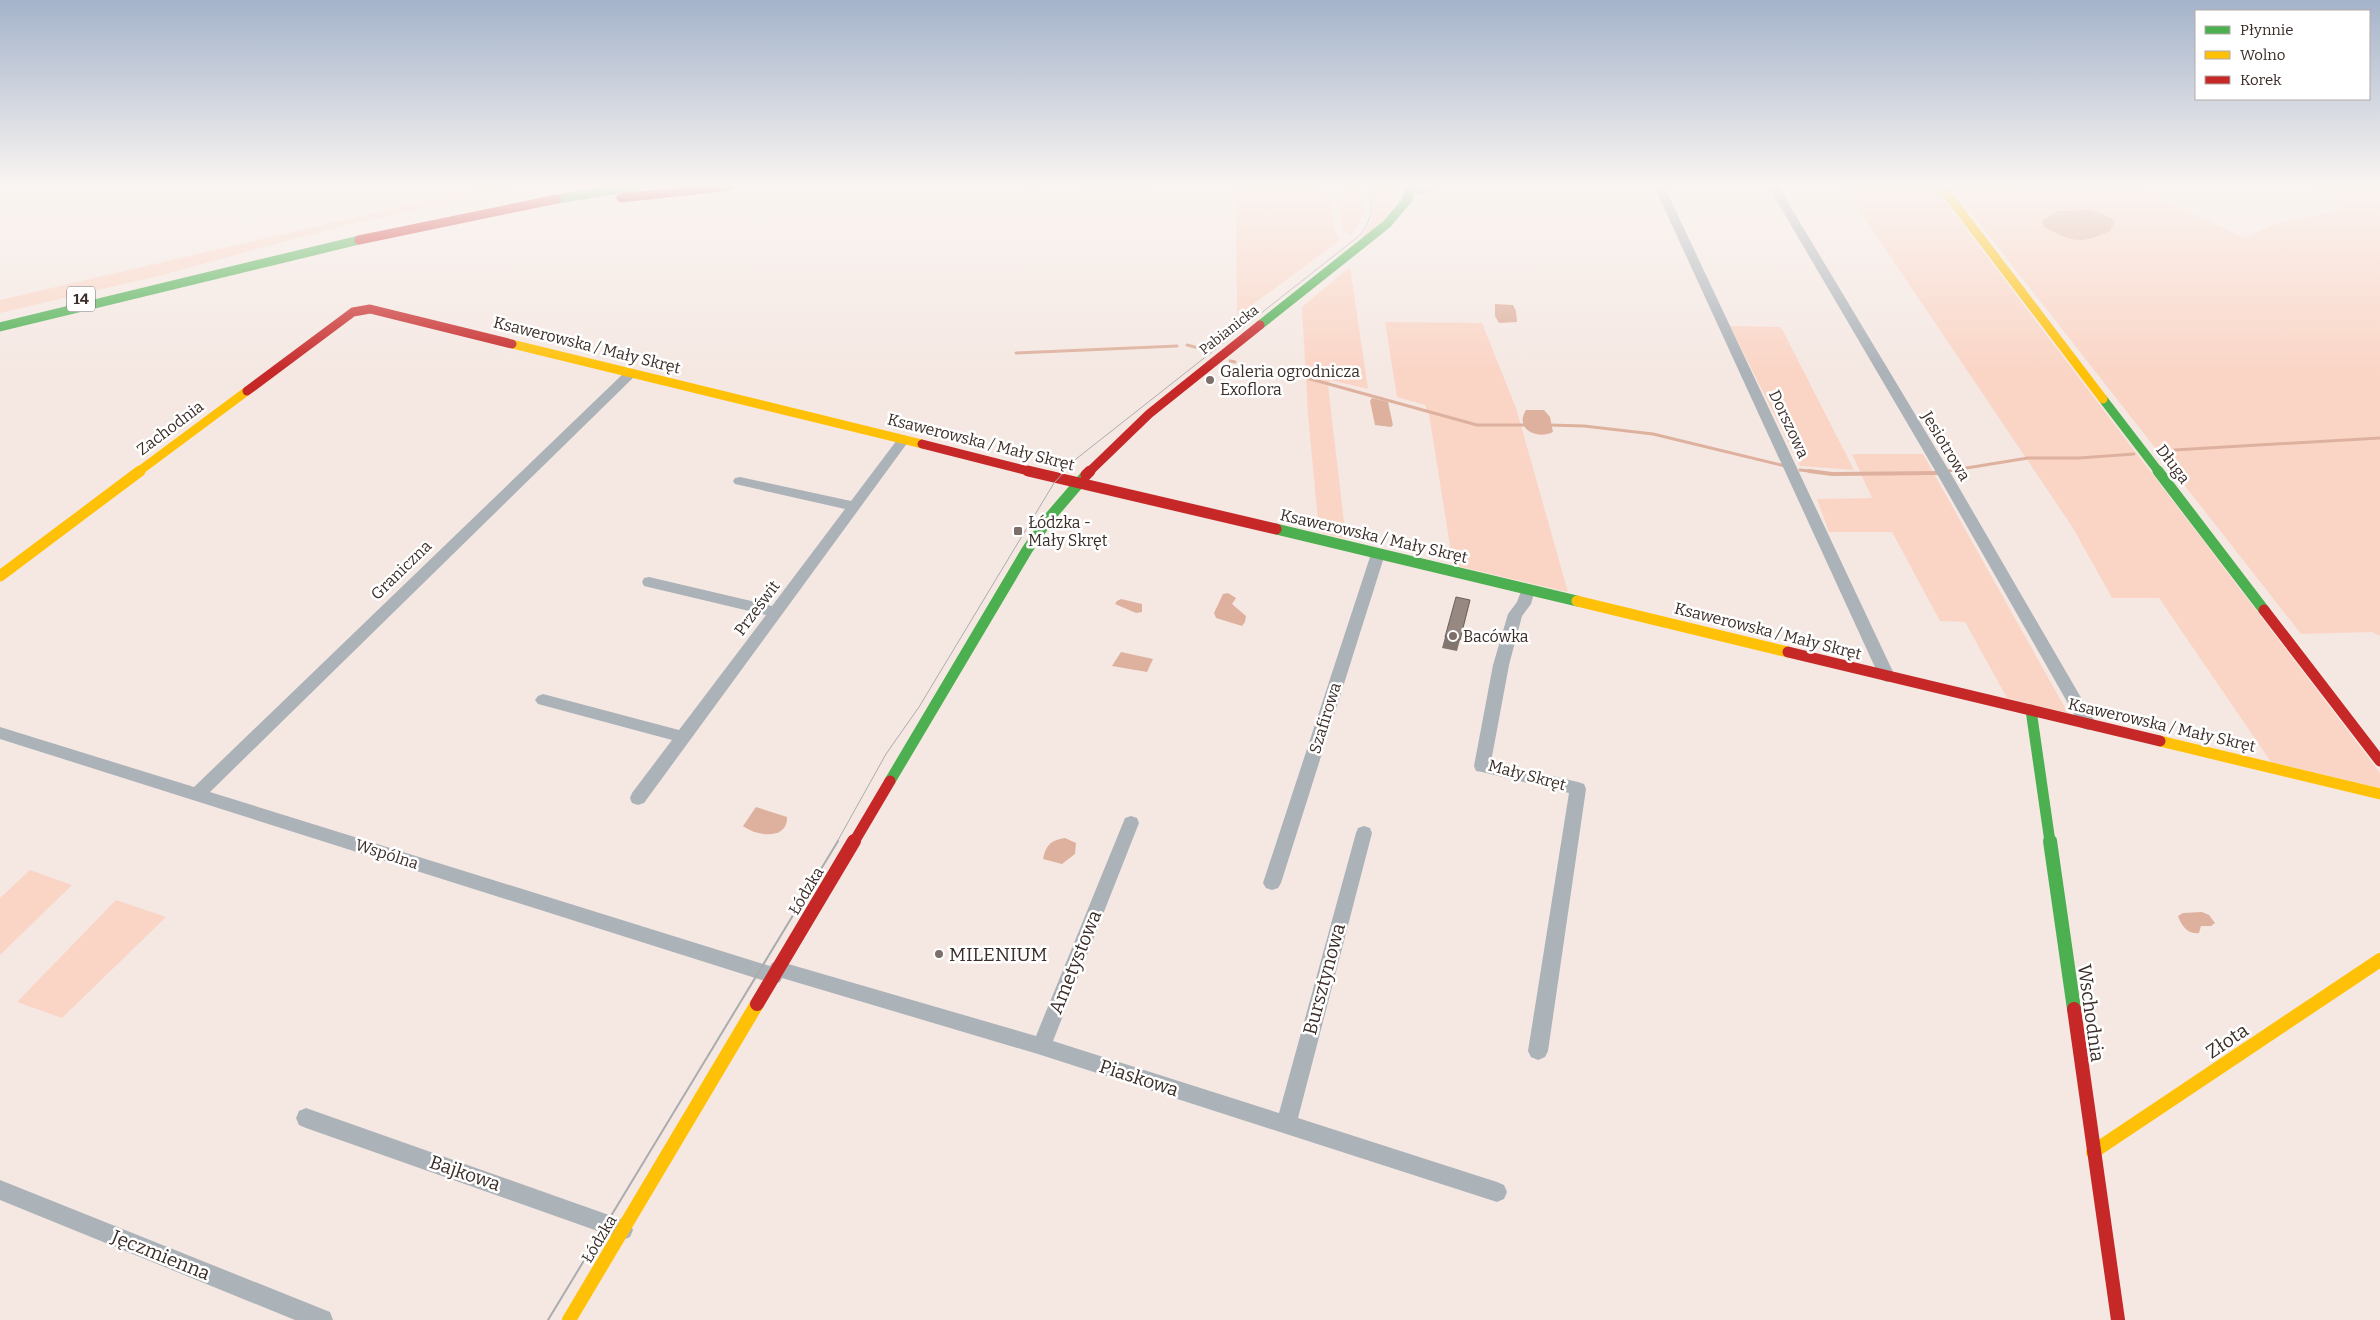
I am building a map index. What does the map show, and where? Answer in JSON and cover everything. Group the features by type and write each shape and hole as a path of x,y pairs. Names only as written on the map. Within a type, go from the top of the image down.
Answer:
{"street":[{"name":"14","path":"0,318 299,248"},
{"name":"14","path":"0,327 334,248"},
{"path":"141,293 165,291 364,248"},
{"name":"Pabianicka","path":"1077,483 1112,445 1142,418 1357,248"},
{"name":"Dorszowa","path":"1688,248 1887,676"},
{"name":"Jesiotrowa","path":"1810,248 1947,479 2088,724"},
{"name":"Długa","path":"1988,248 2380,761"},
{"path":"163,280 182,272 234,258"},
{"name":"Ksawerowska / Mały Skręt","path":"362,309 370,309 1077,483 2380,794"},
{"name":"Zachodnia","path":"0,576 353,312 362,309"},
{"name":"Graniczna","path":"197,794 631,373"},
{"name":"Prześwit","path":"638,798 904,439"},
{"path":"740,481 854,506"},
{"name":"Łódzka","path":"569,1320 1027,550 1051,515 1077,483"},
{"name":"Szafirowa","path":"1272,883 1378,554"},
{"path":"649,582 775,612"},
{"name":"Mały Skręt","path":"1528,590 1524,604 1515,614 1504,657 1482,766 1578,789 1538,1051"},
{"path":"543,700 682,737"},
{"name":"Wschodnia","path":"2031,710 2118,1320"},
{"name":"Wspólna","path":"0,733 776,973"},
{"name":"Ametystowa","path":"1041,1046 1131,823"},
{"name":"Bursztynowa","path":"1286,1125 1364,833"},
{"name":"Złota","path":"2093,1152 2380,960"},
{"name":"Piaskowa","path":"776,973 1041,1046 1497,1192"},
{"name":"Bajkowa","path":"306,1118 623,1230"},
{"name":"Jęczmienna","path":"0,1190 322,1320"}],"shaded area":[{"path":"225,248 262,248 162,275 0,313 0,300"},
{"path":"1236,248 1330,248 1237,316"},
{"path":"1884,248 1980,248 2380,773 2380,788 2271,762 2159,598 2112,598 2073,528"},
{"path":"1998,248 2380,248 2380,636 2372,632 2301,634"},
{"path":"1350,267 1368,389 1330,380 1328,385 1346,539 1319,532 1308,415 1302,307"},
{"path":"1495,304 1513,305 1516,311 1517,322 1499,323 1495,316"},
{"path":"1385,322 1482,323 1516,408 1568,592 1453,565 1429,414 1425,405 1397,397"},
{"path":"1730,326 1781,327 1854,470 1800,466"},
{"path":"1372,398 1388,402 1393,425 1391,427 1375,425 1370,401"},
{"path":"1526,410 1544,410 1550,417 1553,432 1540,435 1529,431 1523,423"},
{"path":"1852,454 1923,454 2068,713 2007,698 1965,622 1940,621 1892,532 1829,532 1817,499 1872,498"},
{"path":"1228,593 1236,598 1232,604 1246,616 1242,626 1216,618 1214,613 1223,594"},
{"path":"1121,599 1142,604 1142,612 1136,613 1115,604"},
{"path":"1121,652 1153,659 1147,672 1112,666"},
{"path":"756,807 787,817 786,825 777,833 770,834 756,832 743,826"},
{"path":"1065,838 1076,843 1075,854 1062,864 1043,859 1050,844"},
{"path":"30,870 72,885 0,955 0,898"},
{"path":"116,900 166,917 62,1018 17,1002"},
{"path":"2202,912 2209,915 2215,923 2211,926 2201,926 2199,933 2188,931 2178,916 2183,913"}],"building":[{"path":"1456,597 1470,600 1460,640 1445,637"}],"waterway":[{"path":"1187,345 1202,349"},
{"path":"1016,353 1177,346"},
{"path":"1230,361 1235,362"},
{"path":"1307,378 1477,425 1528,425"},
{"path":"1548,425 1584,426 1653,434 1785,466"},
{"path":"2174,450 2380,438"},
{"path":"1948,471 2028,458 2079,458 2134,454"},
{"path":"1800,470 1819,472"},
{"path":"1809,471 1832,474 1937,473"}],"tram line":[{"path":"837,842 886,754 919,707 1054,483 1076,459 1344,248"},
{"path":"548,1320 838,841"}],"traffic: fast":[{"path":"0,327 328,248"},
{"path":"1260,325 1357,248"},
{"path":"2103,399 2264,610"},
{"path":"890,781 1027,550 1049,518 1086,475"},
{"path":"1276,529 1577,601"},
{"path":"2031,710 2074,1009"}],"traffic: slow":[{"path":"1988,248 2103,399"},
{"path":"512,344 922,444"},
{"path":"0,576 247,391"},
{"path":"1577,601 1788,652"},
{"path":"2160,741 2380,794"},
{"path":"2093,1152 2380,960"},
{"path":"569,1320 757,1004"}],"traffic: jam":[{"path":"247,391 353,312 370,309 512,344"},
{"path":"1086,475 1149,414 1260,325"},
{"path":"922,444 1066,481 1096,486 1276,529"},
{"path":"2264,610 2380,761"},
{"path":"1788,652 2160,741"},
{"path":"757,1004 890,781"},
{"path":"2074,1009 2118,1320"}],"place":[{"name":"Galeria ogrodnicza Exoflora","path":"1210,380"},
{"name":"Łódzka - Mały Skręt","path":"1018,531"},
{"name":"Bacówka","path":"1453,636"},
{"name":"MILENIUM","path":"939,954"}]}
